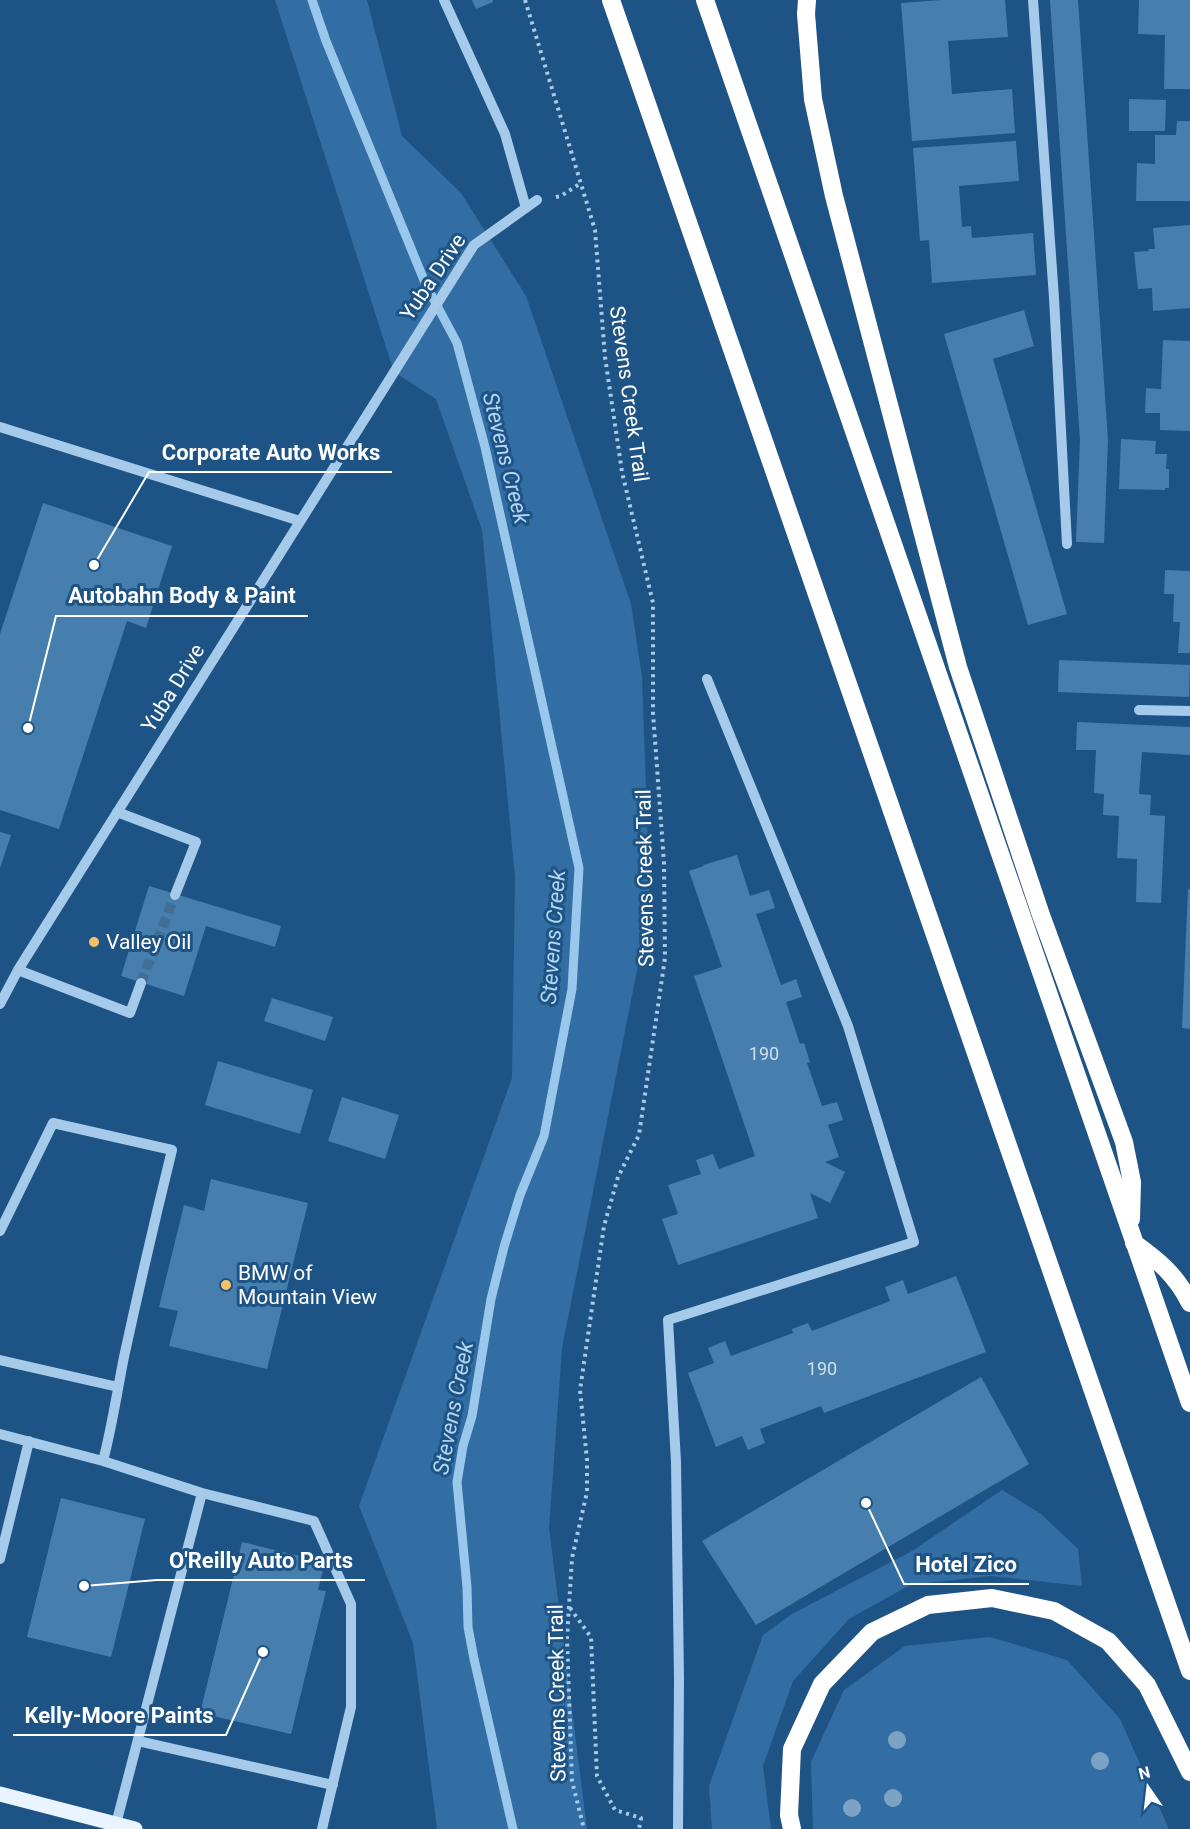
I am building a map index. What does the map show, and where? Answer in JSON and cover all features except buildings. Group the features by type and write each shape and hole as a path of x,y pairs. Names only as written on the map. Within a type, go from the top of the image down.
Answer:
{"highway":[{"path":"611,0 1190,1671"},
{"path":"705,0 1190,1403"},
{"path":"807,0 806,14 813,99 834,196 958,667 1041,915 1124,1142 1132,1182 1132,1237 1163,1264 1185,1292 1190,1303"},
{"path":"792,1829 789,1815 792,1749 822,1684 872,1632 928,1605 992,1598 1054,1611 1108,1641 1147,1685 1190,1772"}],"main road":[{"path":"3,1796 135,1829"}],"street":[{"path":"444,0 505,134 526,208"},
{"path":"1033,0 1067,544"},
{"name":"Yuba Drive","path":"0,1005 18,970 474,245 537,200"},
{"path":"0,427 300,521"},
{"path":"678,1829 680,1821 676,1473 668,1320 914,1242 848,1026 707,679"},
{"path":"1139,710 1190,711"},
{"path":"117,812 196,842 175,895"},
{"path":"18,970 130,1012 141,983"},
{"path":"0,1230 52,1123 172,1150 103,1461"},
{"path":"0,1360 118,1387"},
{"path":"0,1434 103,1461 202,1493 314,1521 351,1604 351,1707 322,1829"},
{"path":"0,1558 29,1441"},
{"path":"116,1824 202,1493"},
{"path":"138,1741 333,1785"}],"path":[{"name":"Stevens Creek Trail","path":"525,0 595,230 605,357 622,472 653,603 653,713 664,863 665,958 639,1135 618,1177 602,1238 580,1390 587,1460 587,1492 572,1558 567,1638 572,1781 584,1829"},
{"path":"537,200 561,196 581,183"},
{"path":"569,1607 591,1637 597,1776 615,1810 641,1818 639,1829"}],"shaded area":[{"path":"275,0 367,0 402,136 461,193 526,296 631,604 642,677 650,905 562,1348 549,1528 587,1829 437,1829 413,1643 359,1506 512,1078 515,877 482,530 436,399 394,372"},
{"path":"1002,1490 1041,1514 1078,1549 1082,1586 990,1576 910,1585 849,1619 793,1681 763,1766 771,1829 712,1829 709,1786 763,1635 792,1614 912,1551"},
{"path":"990,1637 1067,1660 1120,1719 1169,1829 813,1829 811,1762 844,1690 905,1646"}],"waterway":[{"name":"Stevens Creek","path":"312,0 326,41 426,285 457,343 485,447 579,868 572,989 544,1136 520,1195 504,1247 491,1299 472,1416 463,1446 457,1482 467,1587 468,1627 513,1829"}],"tunnel":[{"path":"141,983 175,895"}],"place":[{"name":"Corporate Auto Works","path":"94,565"},
{"name":"Autobahn Body & Paint","path":"28,728"},
{"name":"Valley Oil","path":"94,942"},
{"name":"BMW of Mountain View","path":"226,1285"},
{"name":"Hotel Zico","path":"866,1503"},
{"name":"O'Reilly Auto Parts","path":"84,1586"},
{"name":"Kelly-Moore Paints","path":"263,1652"}]}
